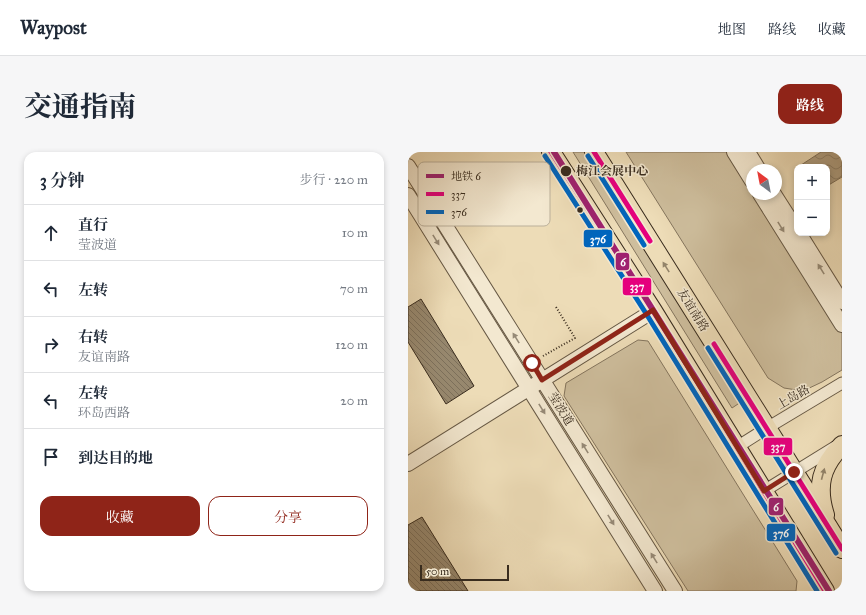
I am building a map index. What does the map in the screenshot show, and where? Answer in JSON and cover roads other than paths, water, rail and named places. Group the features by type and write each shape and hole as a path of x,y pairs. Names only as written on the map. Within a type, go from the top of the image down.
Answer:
{"main road":[{"path":"551,152 653,310 764,491 818,586"},
{"name":"友谊南路","path":"594,152 842,549"},
{"path":"828,526 820,488 825,468 830,458 842,444"}],"street":[{"path":"734,152 746,171"},
{"path":"748,152 755,164"},
{"name":"莹波道","path":"408,166 418,182"},
{"name":"莹波道","path":"408,195 418,211"},
{"path":"764,200 842,325"},
{"path":"778,200 794,225"},
{"name":"莹波道","path":"427,226 655,591"},
{"name":"莹波道","path":"446,226 675,591"},
{"path":"801,236 842,302"},
{"path":"408,464 653,310"},
{"name":"上岛路","path":"737,447 842,383"},
{"path":"764,491 842,444"}],"water":[{"path":"821,152 842,152 842,177 830,184 830,164 803,164"}],"metro line":[{"name":"6","path":"554,152 829,591"}],"place":[{"name":"梅江会展中心","path":"566,171"}]}
